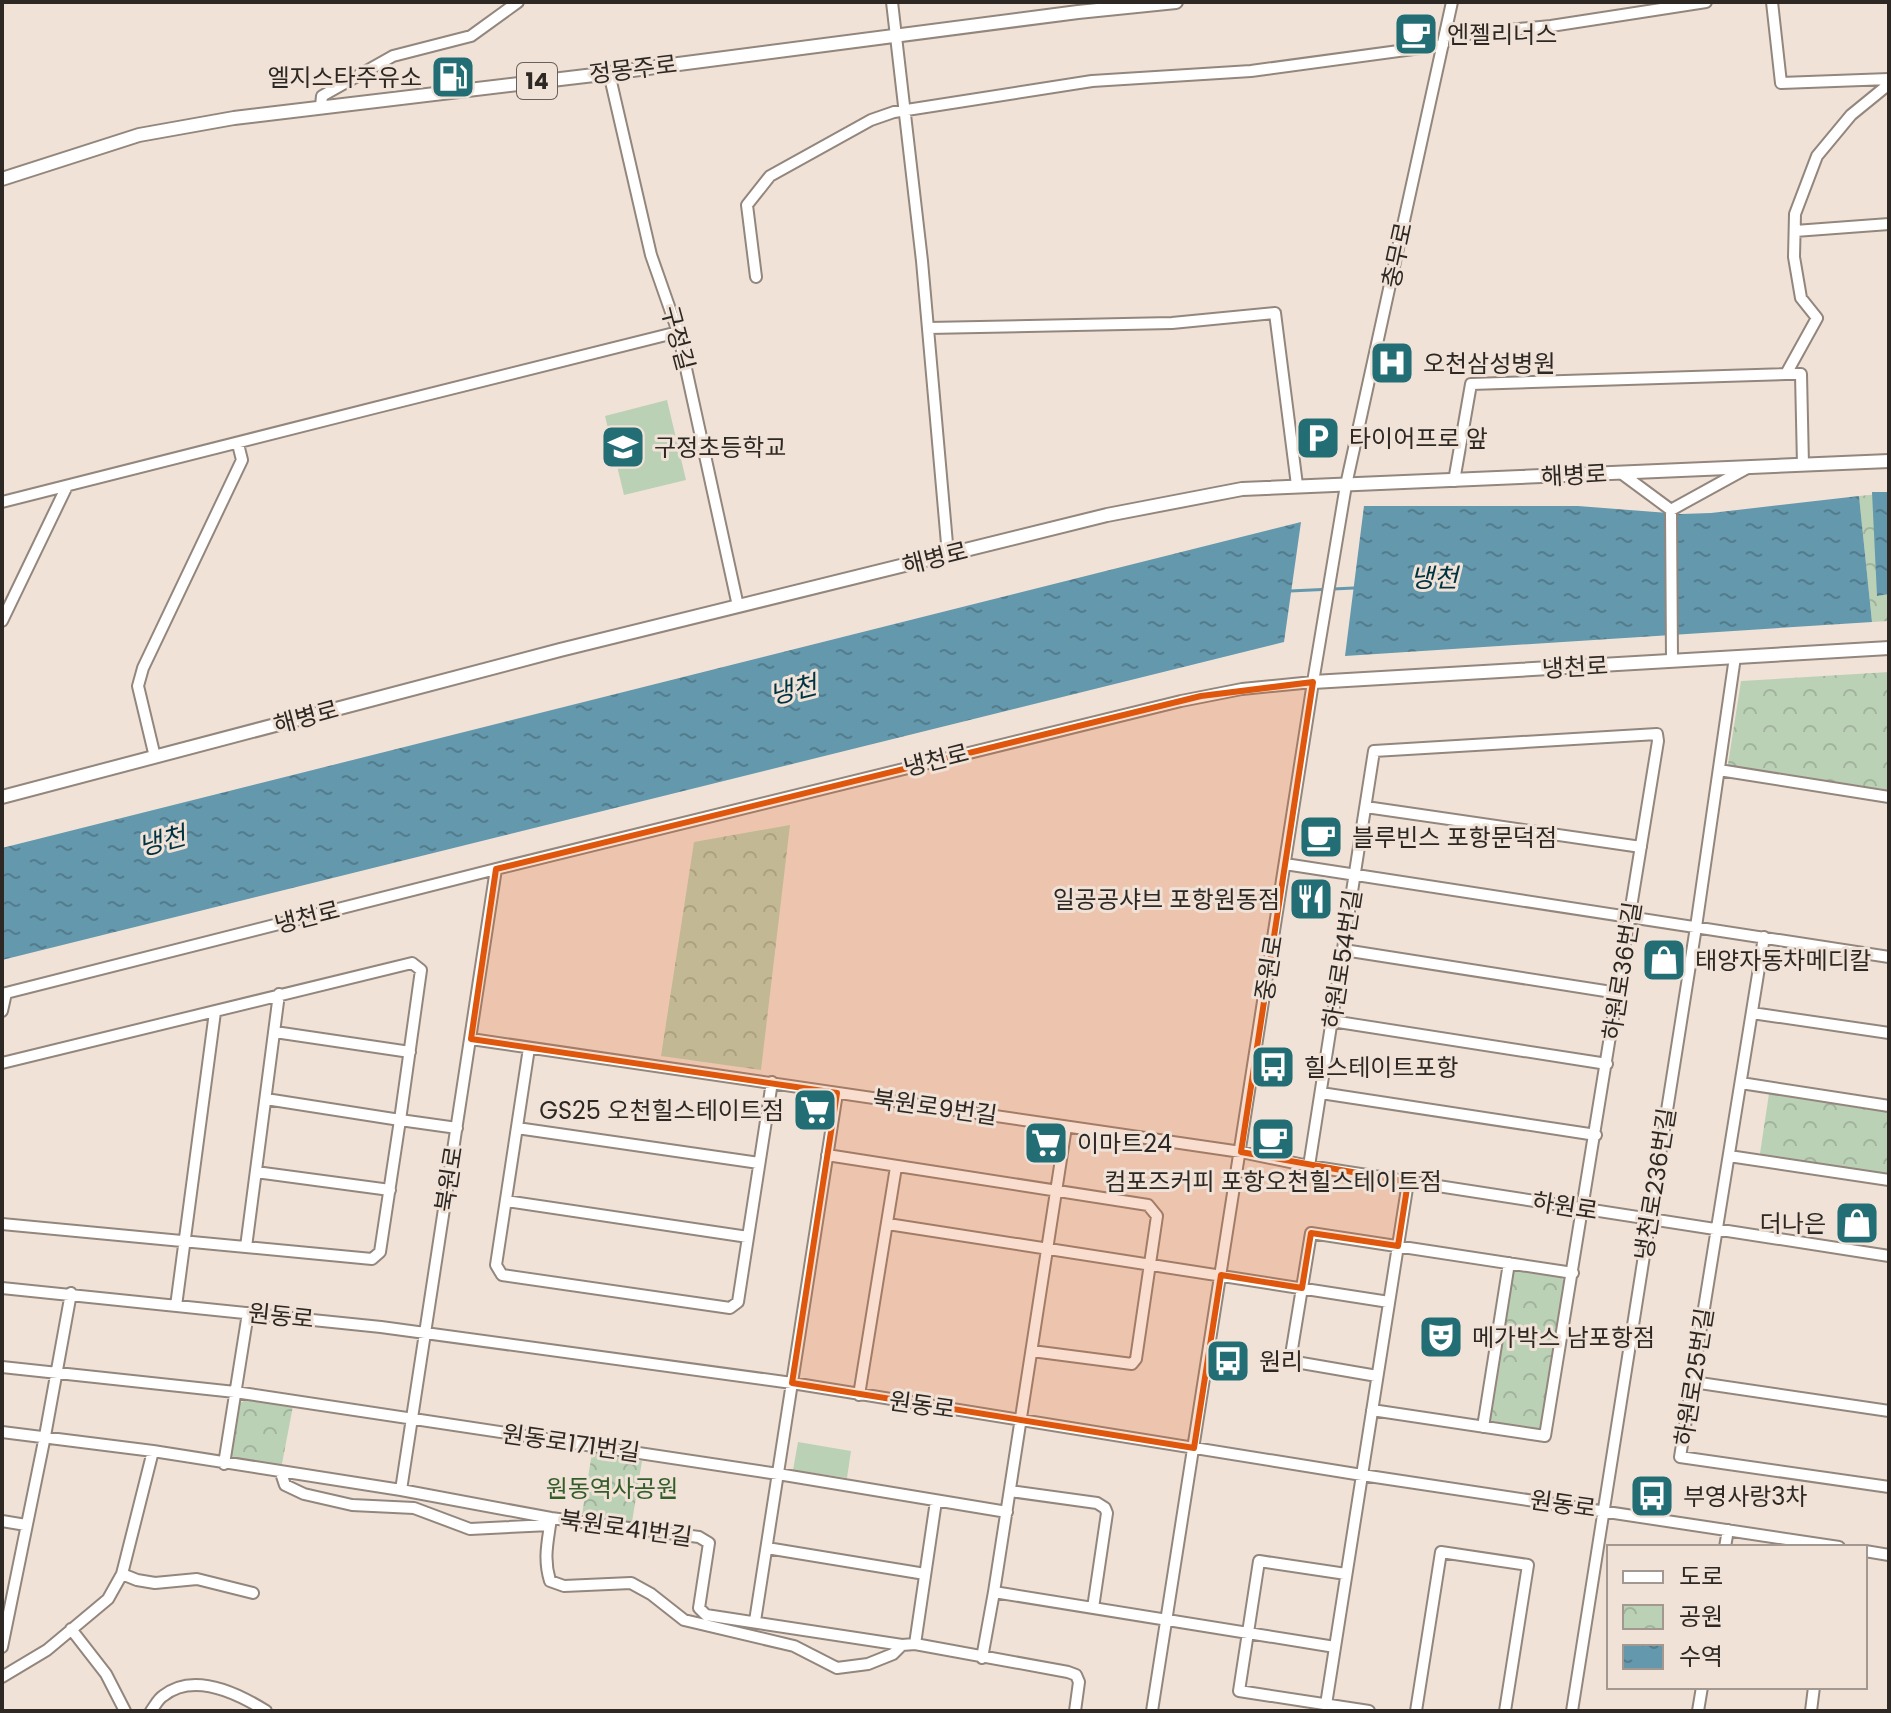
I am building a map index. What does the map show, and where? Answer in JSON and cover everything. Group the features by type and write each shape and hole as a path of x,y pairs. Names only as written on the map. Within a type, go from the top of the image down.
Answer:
{"main road":[{"name":"정몽주로","path":"2,179 139,135 234,118 609,73 1077,7 1176,2"},
{"name":"해병로","path":"2,797 738,606 1107,515 1242,489 1889,461"},
{"name":"냉천로","path":"1313,682 1889,648"}],"street":[{"path":"321,106 322,96 393,56 471,36 518,2"},
{"path":"892,2 928,328 948,555"},
{"name":"충무로","path":"1317,661 1346,485 1452,2"},
{"path":"756,277 747,205 770,176 871,120 904,111 1092,81 1251,71 1706,2"},
{"path":"1772,2 1781,83 1889,81"},
{"name":"구정길","path":"609,73 651,255 678,332 738,606"},
{"path":"1786,374 1817,318 1801,298 1794,257 1795,214 1817,156 1851,115 1889,81"},
{"path":"1795,231 1889,224"},
{"path":"928,328 1172,323 1275,313 1297,485"},
{"path":"2,502 678,332"},
{"path":"1454,481 1471,384 1801,374 1803,465"},
{"path":"155,757 138,686 242,460 238,444"},
{"path":"1670,511 1749,467"},
{"path":"1621,473 1670,511"},
{"path":"2,621 67,486"},
{"path":"1670,511 1672,661"},
{"path":"2,595 16,592"},
{"name":"냉천로236번길","path":"1572,1711 1696,927 1735,657"},
{"name":"중원로","path":"1152,1711 1317,661"},
{"name":"냉천로","path":"4,994 496,869 1201,696 1313,682"},
{"name":"하원로54번길","path":"1309,1166 1374,751 1657,734"},
{"name":"하원로36번길","path":"1483,1427 1545,1436 1596,1135 1657,734"},
{"path":"1719,770 1889,797"},
{"path":"1366,807 1641,847"},
{"path":"1285,864 1889,957"},
{"name":"북원로","path":"401,1490 496,869"},
{"name":"하원로25번길","path":"1764,937 1680,1457 1889,1487"},
{"path":"1344,950 1618,993"},
{"path":"2,1063 412,963 421,970 380,1252 372,1259 2,1224"},
{"path":"2,1011 4,994"},
{"path":"246,1247 279,994"},
{"path":"176,1306 215,1012"},
{"path":"1752,1013 1889,1033"},
{"path":"1332,1021 1607,1064"},
{"path":"275,1032 410,1052"},
{"name":"북원로9번길","path":"471,1039 1241,1152"},
{"path":"529,1048 496,1265 502,1275 730,1308 738,1302 772,1082"},
{"path":"1741,1083 1889,1106"},
{"path":"755,1621 837,1093"},
{"path":"1321,1093 1596,1135"},
{"path":"266,1099 457,1128"},
{"path":"982,1658 1066,1127"},
{"path":"517,1128 759,1163"},
{"name":"하원로","path":"1241,1152 1408,1182 1889,1256"},
{"path":"827,1155 1056,1189 1148,1205 1154,1209 1157,1216 1136,1359 1132,1364 1032,1351"},
{"path":"1729,1156 1889,1180"},
{"path":"859,1395 896,1167"},
{"path":"256,1172 390,1190"},
{"path":"1326,1708 1408,1182"},
{"path":"506,1201 748,1237"},
{"path":"888,1224 1389,1302"},
{"path":"1377,1376 1290,1361 1311,1233 1573,1273"},
{"path":"1372,1410 1483,1427 1509,1263"},
{"name":"원동로","path":"2,1288 425,1333 792,1383 1362,1475 1826,1545"},
{"path":"2,1647 6,1608 45,1436 71,1293"},
{"path":"224,1464 248,1313"},
{"name":"원동로171번길","path":"2,1367 235,1392 1007,1512"},
{"path":"1693,1382 1889,1411"},
{"name":"북원로41번길","path":"2,1432 153,1451 401,1490 550,1521 706,1540 709,1543 699,1608 701,1613 902,1645 915,1644 1068,1672 1076,1675 1079,1682 1075,1711"},
{"path":"2,1677 47,1650 108,1599 122,1574 153,1451"},
{"path":"281,1473 285,1485 304,1494 352,1505 414,1508 470,1529 550,1521 545,1551 550,1581 564,1586 631,1583 651,1594 684,1620 794,1646 837,1668 868,1664 893,1654 902,1645"},
{"path":"1010,1491 1097,1503 1105,1508 1107,1513 1093,1608"},
{"path":"915,1644 936,1501"},
{"path":"2,1521 26,1525"},
{"path":"1725,1545 1728,1530"},
{"path":"767,1548 925,1574"},
{"path":"1867,1551 1889,1555"},
{"path":"1416,1711 1441,1552 1528,1565 1505,1711"},
{"path":"1346,1574 1259,1561 1239,1691 1326,1708 1369,1711"},
{"path":"122,1574 155,1583 197,1579 253,1593"},
{"path":"994,1592 1335,1647"},
{"path":"71,1629 106,1674 125,1711"},
{"path":"151,1711 163,1696 176,1689 198,1686 229,1690 266,1711"},
{"path":"1698,1711 1702,1689"},
{"path":"1811,1711 1814,1689"}],"highlighted area":[{"path":"1313,682 1241,1152 1408,1182 1398,1246 1311,1233 1302,1288 1221,1275 1194,1448 792,1383 837,1093 471,1039 496,869 1201,696"}],"green space":[{"path":"667,400 686,480 624,495 605,416"},
{"path":"1889,493 1889,621 1872,622 1859,496"},
{"path":"1889,672 1889,792 1728,764 1741,681"},
{"path":"790,825 761,1070 661,1056 694,842"},
{"path":"1770,1087 1889,1106 1889,1180 1759,1160"},
{"path":"1510,1268 1560,1276 1565,1282 1544,1425 1537,1430 1487,1420"},
{"path":"248,1399 293,1406 281,1469 235,1460 231,1455 240,1403"},
{"path":"798,1442 851,1451 847,1478 793,1470"},
{"name":"원동역사공원","path":"592,1453 642,1461 632,1522 582,1514"}],"water":[{"path":"1872,492 1889,492 1889,594 1877,596"},
{"name":"냉천","path":"1859,496 1872,622 1345,656 1364,506 1578,506 1681,514"},
{"path":"1301,522 1284,642 2,960 2,848"}],"waterway":[{"name":"냉천","path":"1290,591 1354,588"}],"place":[{"name":"엔젤리너스","path":"1416,34"},
{"name":"엘지스타주유소","path":"453,77"},
{"name":"오천삼성병원","path":"1392,363"},
{"name":"타이어프로 앞","path":"1318,438"},
{"name":"구정초등학교","path":"623,447"},
{"name":"블루빈스 포항문덕점","path":"1321,837"},
{"name":"일공공샤브 포항원동점","path":"1311,899"},
{"name":"태양자동차메디칼","path":"1664,960"},
{"name":"힐스테이트포항","path":"1273,1067"},
{"name":"GS25 오천힐스테이트점","path":"815,1110"},
{"name":"컴포즈커피 포항오천힐스테이트점","path":"1273,1139"},
{"name":"이마트24","path":"1046,1143"},
{"name":"더나은","path":"1857,1223"},
{"name":"메가박스 남포항점","path":"1441,1337"},
{"name":"원리","path":"1228,1361"},
{"name":"부영사랑3차","path":"1652,1496"}]}
